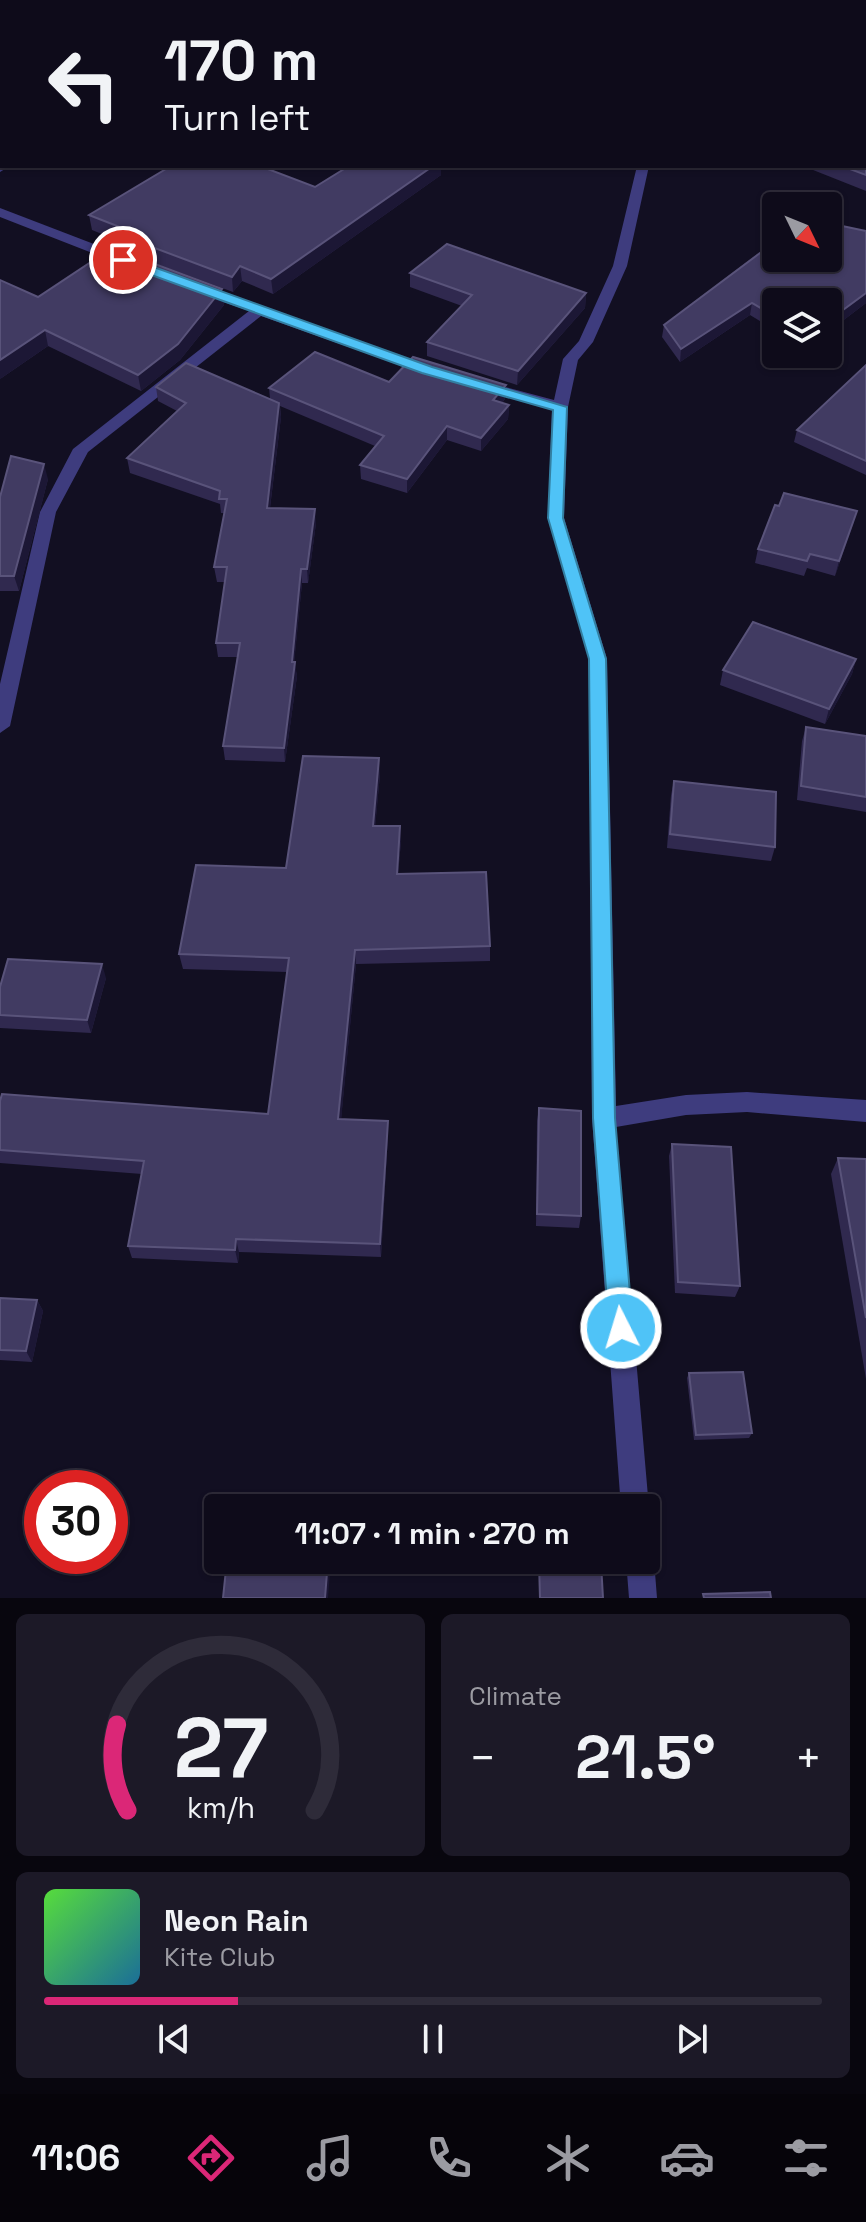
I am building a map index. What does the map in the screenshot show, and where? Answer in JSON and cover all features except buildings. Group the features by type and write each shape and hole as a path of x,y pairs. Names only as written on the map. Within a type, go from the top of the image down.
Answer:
{"street":[{"path":"634,1494 604,1118 598,659 556,518 560,407 571,359 586,342 620,266 643,168"},
{"path":"0,212 142,267"},
{"path":"185,283 449,376 560,407"},
{"path":"0,726 48,512 81,449 258,311"},
{"path":"604,1118 686,1105 747,1102 866,1111"},
{"path":"641,1574 643,1598"}],"route":[{"path":"123,260 427,370 560,407 556,518 598,659 604,1118 621,1328"}]}
